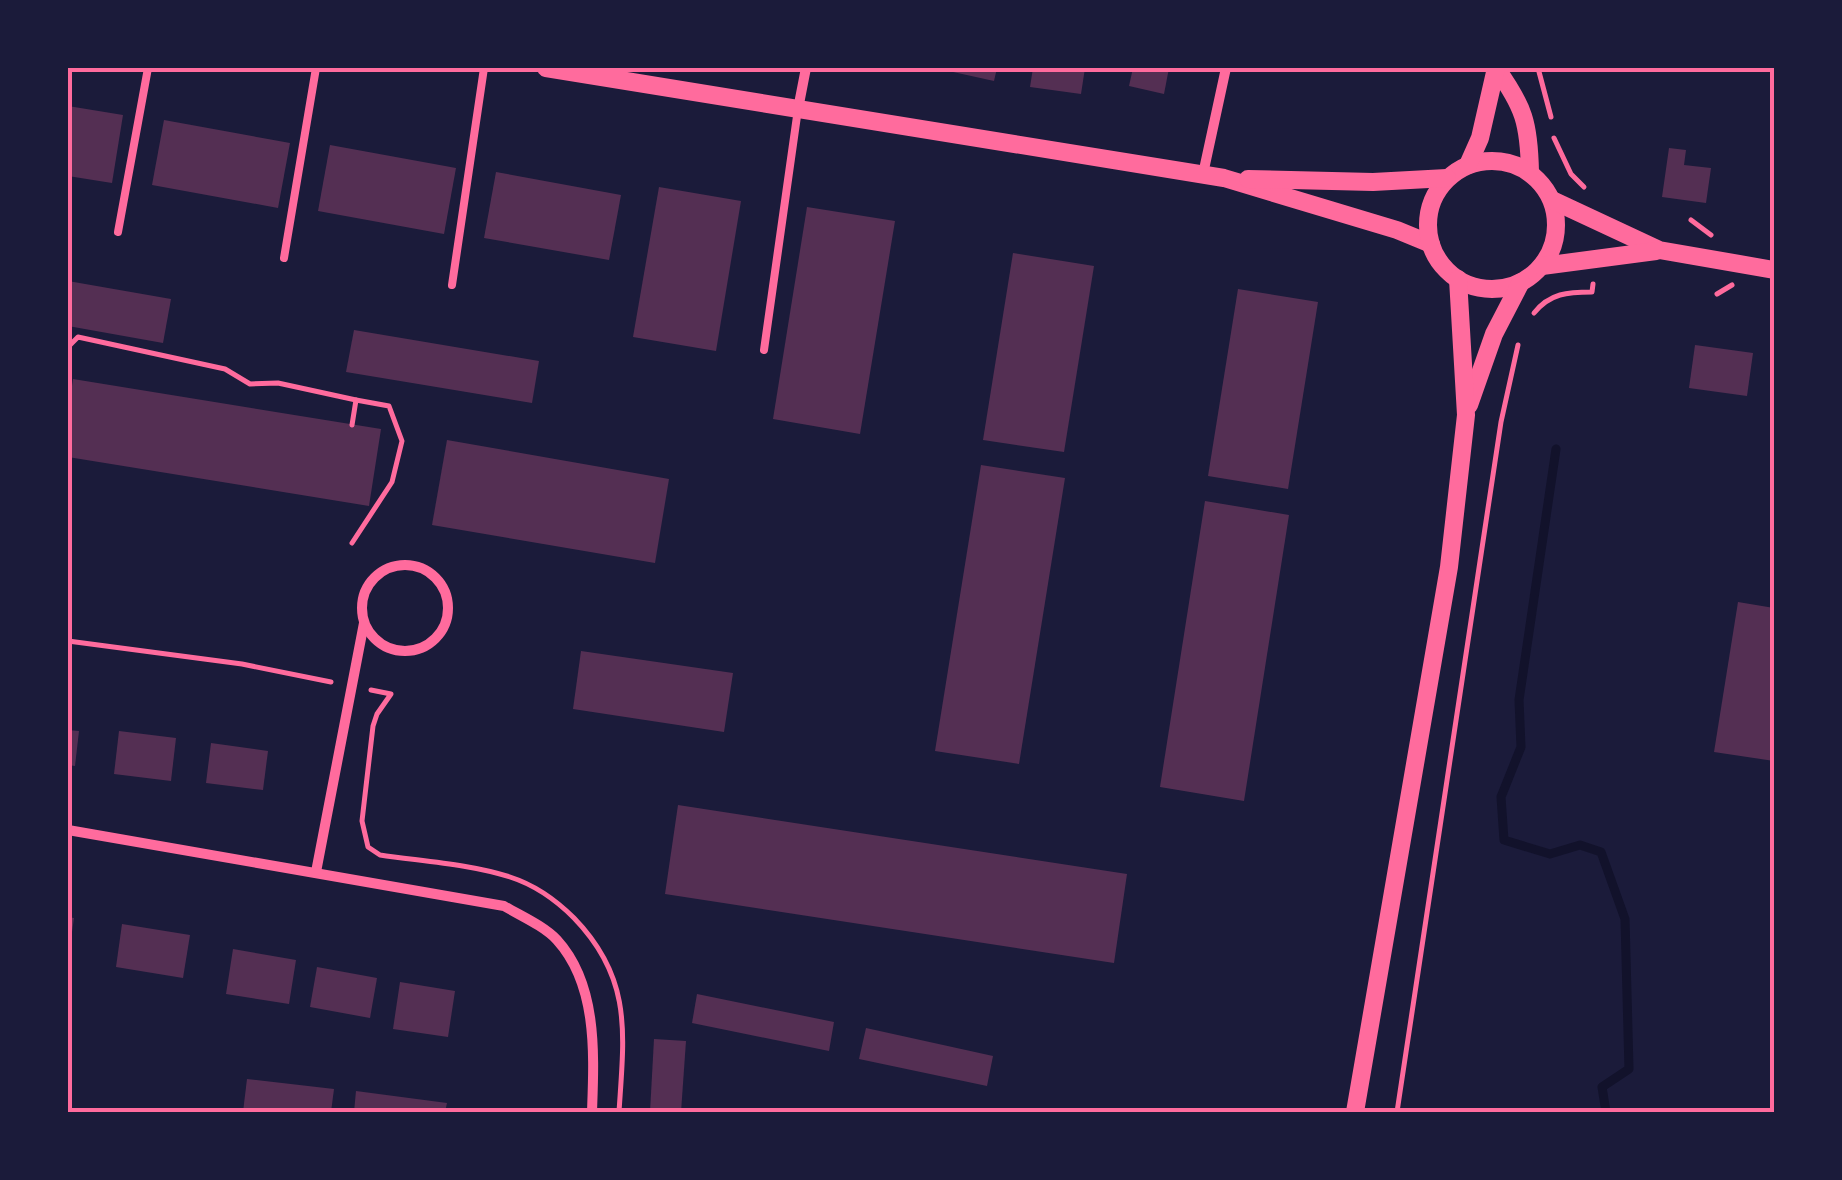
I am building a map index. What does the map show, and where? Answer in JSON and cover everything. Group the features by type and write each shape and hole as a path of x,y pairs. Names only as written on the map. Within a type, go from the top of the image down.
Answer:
{"street":[{"path":"546,68 1224,178 1397,230 1431,244"},
{"path":"798,108 806,68"},
{"path":"1203,174 1226,68"},
{"path":"1468,165 1480,138 1496,68"},
{"path":"1496,68 1519,99 1529,135 1530,172"},
{"path":"1224,178 1374,182 1447,178 1468,165 1510,163 1530,172 1552,200 1556,235 1542,266 1521,282 1500,289 1478,288 1458,279 1441,264 1428,227 1430,209 1447,178"},
{"path":"1552,200 1659,250 1774,270"},
{"path":"1542,266 1659,250"},
{"path":"1355,1112 1449,567 1466,415 1458,279"},
{"path":"1466,415 1494,334 1521,282"},
{"path":"316,872 364,622 364,592 384,570 398,565 427,571 445,592 447,619 441,632 420,648 393,650 370,634 364,622"},
{"path":"68,830 504,906 556,939 585,982 594,1068 592,1112"}],"lane":[{"path":"118,232 148,68"},
{"path":"284,258 316,68"},
{"path":"452,285 484,68"},
{"path":"764,350 798,108"}],"path":[{"path":"1538,68 1554,140 1563,161 1595,196"},
{"path":"1528,326 1544,301 1558,294 1592,292"},
{"path":"68,347 78,337 225,370 250,384 278,383 389,406 402,441 392,482 352,543"},
{"path":"1397,1112 1500,422 1519,342"},
{"path":"352,425 356,400"},
{"path":"68,641 242,664 320,679"}],"building":[{"path":"935,68 997,68 994,81"},
{"path":"1033,68 1085,68 1081,94 1030,87"},
{"path":"1133,68 1169,68 1164,94 1129,86"},
{"path":"68,106 123,115 112,183 68,176"},
{"path":"164,120 290,143 278,208 152,185"},
{"path":"330,145 456,168 444,234 318,211"},
{"path":"1669,148 1686,150 1684,165 1711,168 1706,203 1662,197"},
{"path":"496,172 621,195 609,260 484,238"},
{"path":"659,187 741,201 716,351 633,337"},
{"path":"807,207 895,221 860,434 773,419"},
{"path":"1013,253 1094,266 1064,452 983,440"},
{"path":"68,281 171,299 163,343 68,326"},
{"path":"1238,289 1318,302 1288,489 1208,476"},
{"path":"354,330 539,361 532,403 346,372"},
{"path":"1695,345 1753,353 1747,396 1689,388"},
{"path":"73,379 381,429 369,506 68,457"},
{"path":"447,440 669,479 655,563 432,525"},
{"path":"981,465 1065,478 1019,764 935,751"},
{"path":"1205,501 1289,515 1244,801 1160,787"},
{"path":"1738,602 1774,608 1774,761 1714,752"},
{"path":"581,651 733,673 724,732 573,709"},
{"path":"68,730 79,731 75,766 68,765"},
{"path":"119,731 176,738 171,781 114,774"},
{"path":"211,743 268,751 263,790 206,783"},
{"path":"678,805 1127,874 1114,963 665,894"},
{"path":"68,917 74,918 70,946 68,946"},
{"path":"122,924 190,935 183,978 116,967"},
{"path":"233,949 296,960 289,1004 226,994"},
{"path":"317,967 377,978 370,1018 310,1007"},
{"path":"400,982 455,991 448,1037 393,1029"},
{"path":"697,994 834,1022 829,1051 692,1023"},
{"path":"866,1028 993,1056 987,1086 859,1059"},
{"path":"654,1039 686,1041 681,1112 650,1112"},
{"path":"247,1079 334,1089 331,1112 243,1112"},
{"path":"356,1091 447,1103 445,1112 354,1112"}],"waterway":[{"path":"1556,449 1519,700 1521,747 1501,797 1504,840 1550,854 1580,845 1601,852 1625,919 1629,1069 1602,1087 1606,1112"}]}
